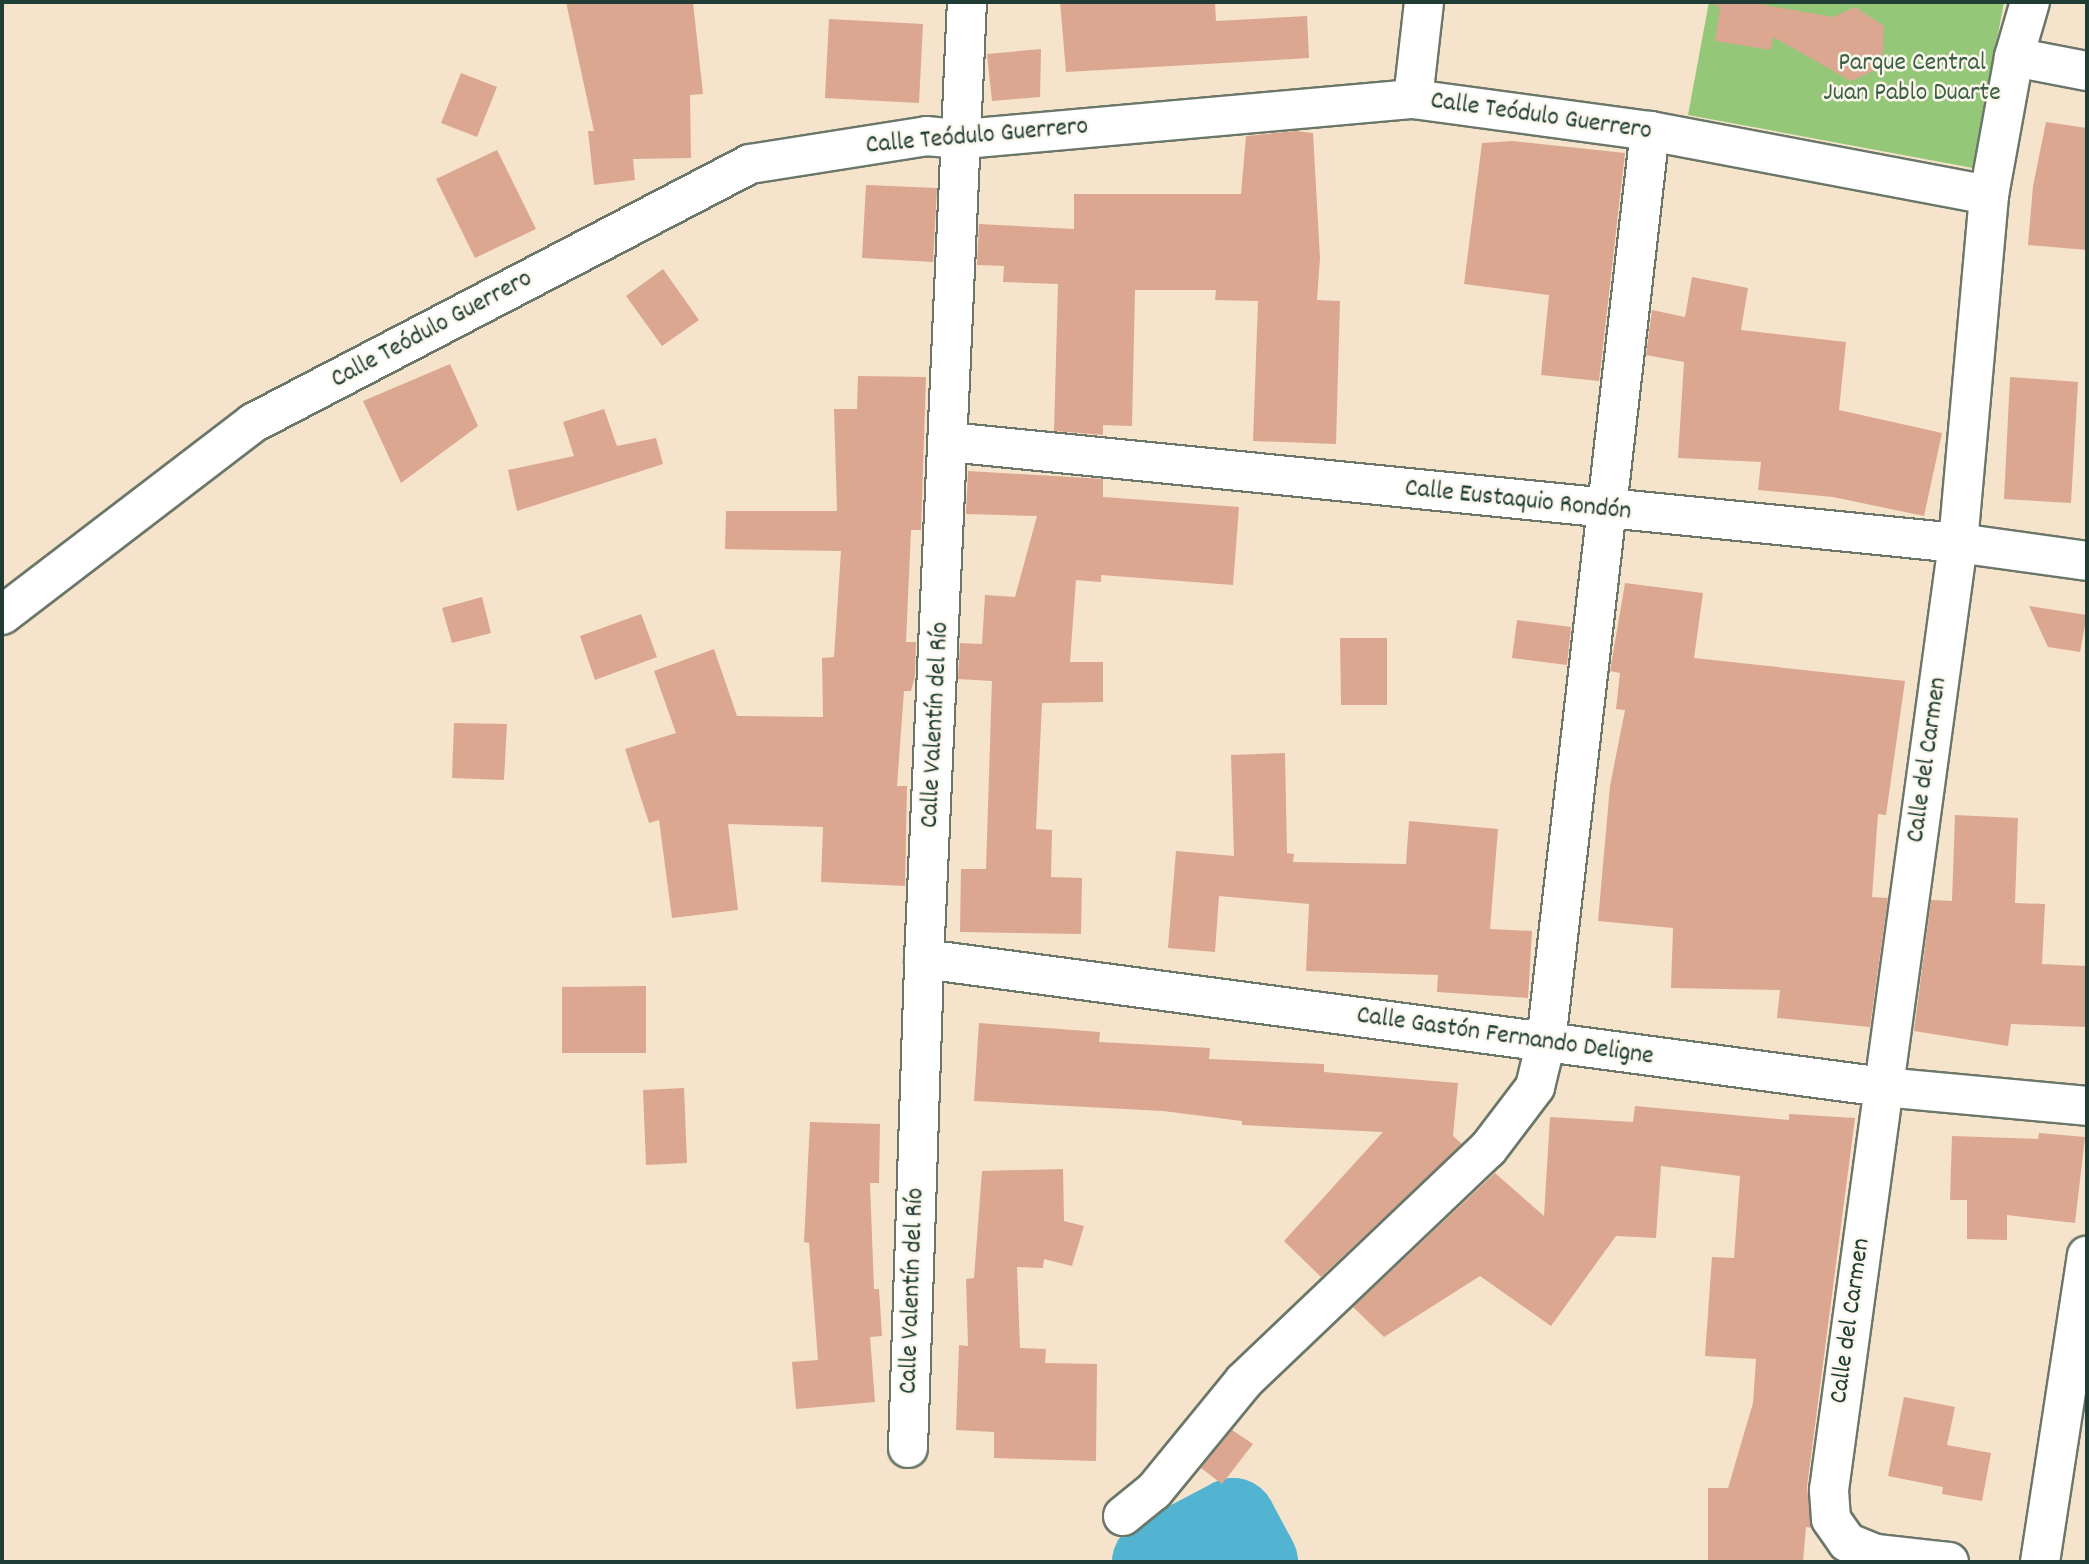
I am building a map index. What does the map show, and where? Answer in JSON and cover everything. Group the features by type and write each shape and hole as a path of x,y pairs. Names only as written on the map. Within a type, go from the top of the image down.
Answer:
{"street":[{"name":"Calle Valentín del Río","path":"908,1448 924,959 964,139 967,2"},
{"path":"1413,99 1424,2"},
{"name":"Calle del Carmen","path":"1949,1562 1876,1554 1847,1542 1831,1519 1831,1463 1958,543 1989,195 2014,57 2030,2"},
{"path":"2014,57 2087,71"},
{"name":"Calle Teódulo Guerrero","path":"2,615 253,423 750,164 926,136 964,139 1413,99 1650,131 1989,195"},
{"path":"1124,1516 1154,1491 1244,1381 1488,1149 1535,1087 1546,1042 1604,510 1650,131"},
{"name":"Calle Eustaquio Rondón","path":"949,442 1604,510 1958,543 2087,561"},
{"name":"Calle Gastón Fernando Deligne","path":"924,959 1883,1087 2087,1105"},
{"path":"2040,1562 2087,1256"}],"green space":[{"name":"Parque Central Juan Pablo Duarte","path":"1709,2 2004,2 1973,168 1688,115"}],"building":[{"path":"566,2 693,2 703,94 690,95 691,158 633,159 635,180 594,185 588,131 594,131"},
{"path":"1060,2 1215,2 1216,21 1307,16 1309,58 1066,72"},
{"path":"1710,2 1748,2 1833,17 1855,7 1884,26 1882,67 1851,81 1773,37 1771,50 1715,41 1720,8"},
{"path":"829,19 923,24 919,103 825,98"},
{"path":"1041,49 1040,97 992,101 987,54"},
{"path":"461,73 497,87 477,137 441,123"},
{"path":"2046,122 2087,128 2087,250 2028,245 2033,186"},
{"path":"1296,131 1313,133 1320,258 1317,300 1340,301 1336,444 1253,441 1258,301 1215,300 1216,290 1135,290 1132,426 1103,425 1103,435 1054,431 1058,284 1003,282 1004,266 977,265 979,224 1074,229 1074,194 1241,194 1246,136"},
{"path":"1513,141 1625,153 1599,381 1541,375 1549,295 1464,284 1482,143"},
{"path":"497,150 536,229 475,258 436,179"},
{"path":"866,185 937,188 933,262 862,258"},
{"path":"663,269 699,320 662,346 626,296"},
{"path":"1692,277 1748,288 1741,330 1846,342 1839,410 1942,433 1924,516 1833,497 1758,490 1761,462 1678,458 1684,362 1646,355 1652,310 1685,317"},
{"path":"450,364 478,426 401,483 363,401"},
{"path":"858,376 926,377 921,530 911,530 906,642 916,642 915,676 911,691 904,691 897,786 907,786 905,886 821,882 823,827 728,824 738,910 672,918 659,820 649,823 625,749 676,733 654,671 714,649 737,716 823,717 822,658 834,657 841,551 725,549 726,511 837,511 834,409 857,409"},
{"path":"2010,377 2078,382 2071,503 2004,499"},
{"path":"604,409 617,446 656,438 663,464 517,511 508,470 574,456 563,422"},
{"path":"968,471 1103,479 1103,497 1239,507 1233,585 1101,575 1101,582 1076,580 1070,662 1103,662 1103,702 1042,703 1036,829 1052,830 1051,877 1082,878 1081,934 960,932 961,869 986,869 992,681 958,679 960,643 982,644 985,595 1015,597 1037,516 966,514"},
{"path":"1625,583 1703,593 1694,658 1905,681 1886,815 1878,814 1872,897 1888,898 1870,1027 1777,1018 1780,990 1671,988 1673,928 1598,921 1610,786 1625,710 1616,709 1620,673 1610,671"},
{"path":"482,597 491,633 452,643 442,608"},
{"path":"2029,606 2087,615 2080,652 2048,647"},
{"path":"641,614 657,657 595,680 580,636"},
{"path":"1517,620 1571,627 1567,665 1512,658"},
{"path":"1340,638 1387,638 1387,705 1341,705"},
{"path":"454,723 507,724 504,780 452,778"},
{"path":"1285,753 1287,853 1294,854 1293,862 1406,864 1409,821 1498,829 1490,929 1532,931 1528,998 1437,992 1438,975 1306,971 1309,904 1219,896 1215,952 1168,948 1176,851 1234,856 1231,755"},
{"path":"1955,815 2018,818 2015,903 2045,904 2042,964 2087,966 2087,1027 2011,1024 2008,1046 1914,1031 1931,900 1952,901"},
{"path":"646,986 646,1053 562,1053 562,987"},
{"path":"979,1023 1100,1032 1099,1042 1210,1048 1209,1059 1324,1064 1324,1072 1458,1083 1453,1136 1462,1144 1321,1277 1284,1241 1383,1132 1242,1125 1242,1121 1163,1111 974,1101"},
{"path":"684,1088 687,1163 646,1165 643,1090"},
{"path":"1635,1106 1789,1120 1789,1114 1855,1118 1807,1487 1812,1528 1806,1527 1803,1562 1708,1562 1708,1488 1728,1488 1753,1403 1756,1359 1705,1356 1712,1257 1734,1258 1740,1176 1661,1166 1656,1238 1616,1236 1551,1326 1480,1276 1384,1337 1353,1307 1495,1173 1544,1216 1550,1117 1633,1122"},
{"path":"810,1122 880,1124 879,1183 870,1183 874,1289 879,1289 882,1336 870,1337 875,1402 796,1409 792,1362 818,1360 809,1243 804,1242"},
{"path":"2039,1133 2085,1137 2075,1223 2007,1215 2007,1240 1967,1239 1967,1200 1950,1200 1952,1136 2038,1139"},
{"path":"1063,1169 1064,1221 1084,1226 1072,1266 1044,1259 1043,1268 1017,1267 1020,1348 1046,1349 1045,1363 1097,1364 1096,1461 994,1458 994,1432 956,1430 959,1345 968,1346 966,1279 974,1278 982,1171"},
{"path":"1904,1397 1955,1407 1947,1445 1991,1453 1982,1501 1942,1494 1943,1487 1888,1476"},
{"path":"1232,1430 1253,1444 1222,1484 1201,1468"}],"waterway":[{"path":"1155,1562 1233,1521 1255,1562"}]}
